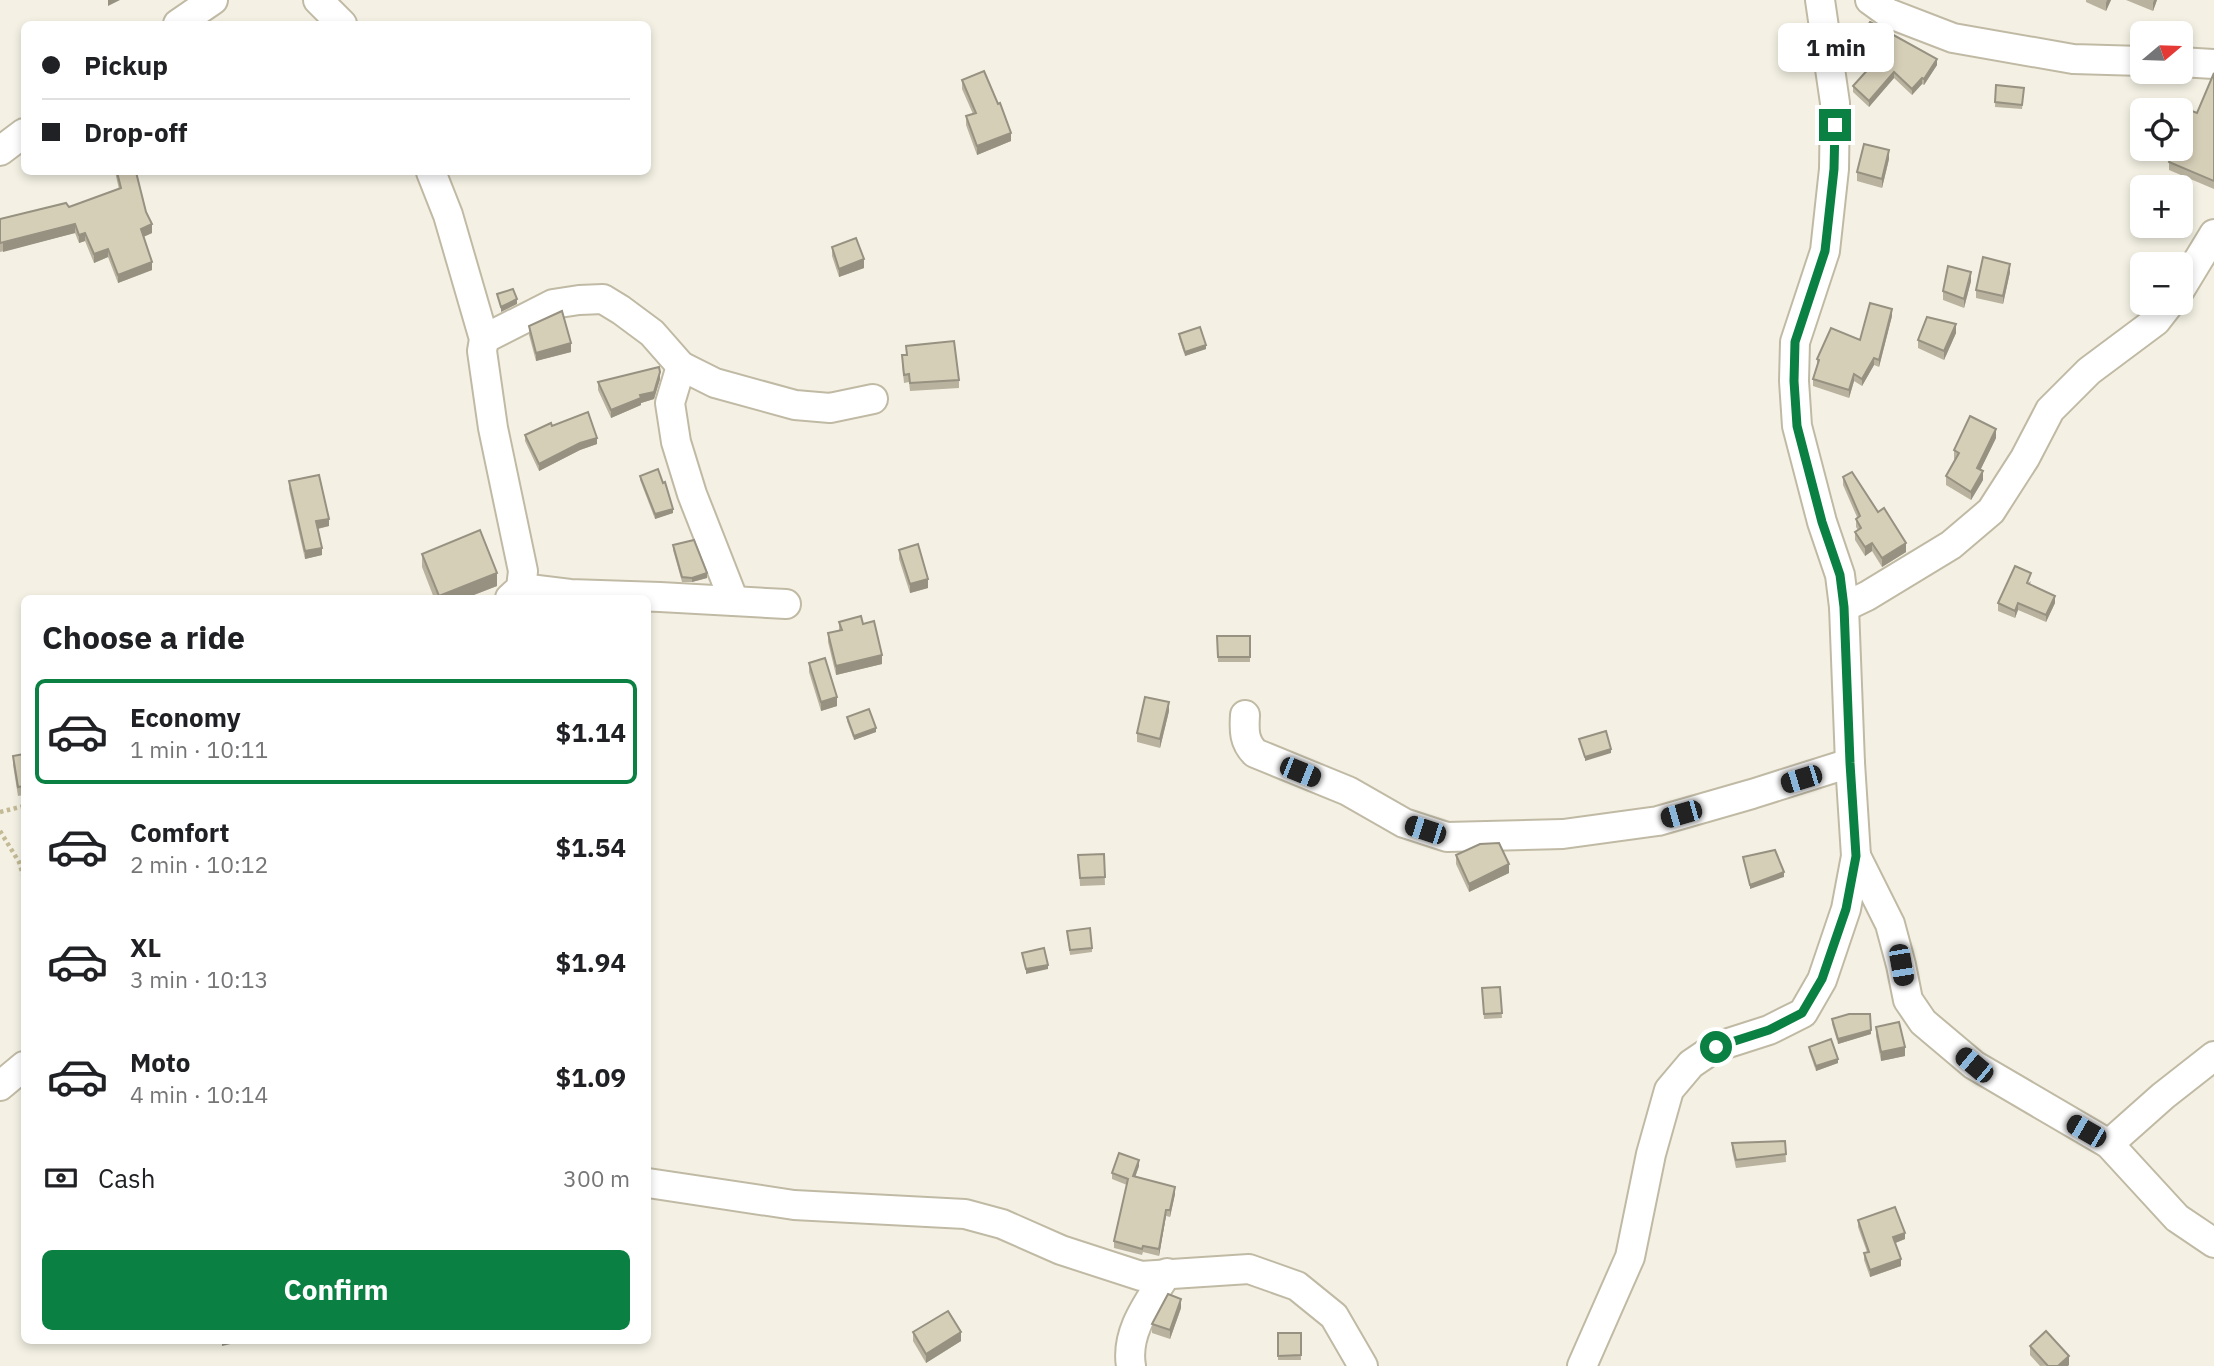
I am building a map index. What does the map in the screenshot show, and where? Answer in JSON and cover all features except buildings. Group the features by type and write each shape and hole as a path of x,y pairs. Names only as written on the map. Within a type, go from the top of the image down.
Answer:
{"street":[{"path":"182,21 213,0"},
{"path":"318,0 339,21"},
{"path":"1582,1366 1630,1257 1651,1154 1669,1090 1690,1064 1716,1047 1769,1030 1802,1013 1822,979 1846,909 1856,856 1844,607 1840,575 1822,522 1797,426 1794,381 1795,342 1825,251 1834,169 1835,103 1820,0"},
{"path":"1870,0 1888,13 1953,38 2073,59 2130,61"},
{"path":"2193,63 2214,64"},
{"path":"0,151 21,135"},
{"path":"432,175 448,215 484,339 482,351 493,428 523,571 515,593 593,595"},
{"path":"2193,269 2214,234"},
{"path":"484,339 553,303 603,299 652,333 681,366 715,383 795,405 830,408 873,399"},
{"path":"1844,607 1951,545 1990,511 2025,458 2050,410 2089,371 2161,315"},
{"path":"681,366 670,403 676,442 692,494 734,601"},
{"path":"651,597 786,604"},
{"path":"1245,715 1244,733 1247,745 1255,753 1348,791 1404,823 1447,837 1563,834 1658,821 1850,763"},
{"path":"1856,856 1890,924 1908,1000 1923,1021 1974,1065 2109,1144 2177,1217 2214,1243"},
{"path":"2109,1144 2163,1096 2214,1056"},
{"path":"0,1086 21,1068"},
{"path":"651,1183 794,1205 965,1214 1002,1224 1061,1250 1141,1276 1249,1269 1297,1286 1334,1317 1363,1366"},
{"path":"1131,1366 1129,1357 1135,1326 1167,1273"}],"path":[{"path":"0,812 21,807"},
{"path":"0,831 21,868"}],"route":[{"path":"1716,1047 1769,1030 1802,1013 1822,979 1846,909 1856,856 1844,607 1840,575 1822,522 1797,426 1794,381 1795,342 1825,251 1834,169 1835,125"}]}
